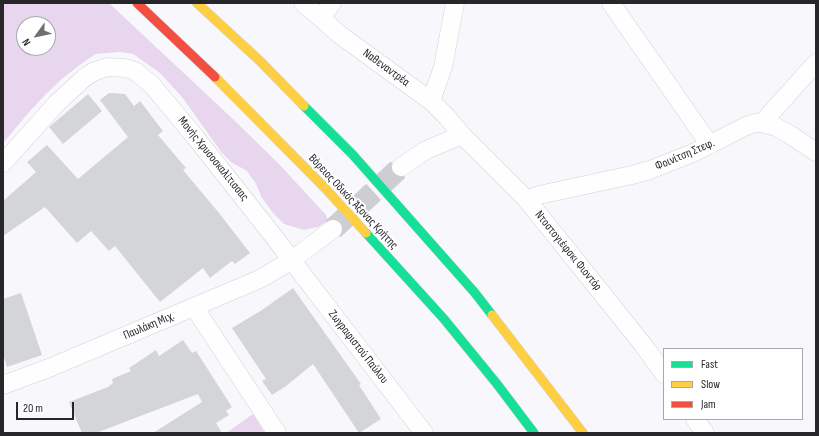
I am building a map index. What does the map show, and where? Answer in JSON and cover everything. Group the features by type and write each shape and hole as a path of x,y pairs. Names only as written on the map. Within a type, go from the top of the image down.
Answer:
{"highway":[{"name":"Βόρειος Οδικός Άξονας Κρήτης","path":"137,3 228,90 329,192 444,319 497,384 534,433"},
{"path":"197,3 260,61 353,155 475,293 583,433"}],"street":[{"name":"Ναθεναντρέα","path":"304,3 340,35 431,101 462,135"},
{"path":"321,18 332,3"},
{"path":"431,101 442,67 456,3"},
{"path":"611,3 710,145"},
{"path":"816,63 762,123 776,127 816,152"},
{"name":"Μονής Χρυσοσκαλίτισσας","path":"3,163 57,103 84,78 93,72 107,67 125,68 135,71 163,97 292,260"},
{"name":"Φοινίτση Στεφ.","path":"527,200 548,193 632,176 668,164 710,145 746,126 755,123 762,123"},
{"path":"401,166 426,150 462,135"},
{"name":"Ντοστογιέφσκι Φιοντόρ","path":"462,135 527,200 639,340 663,373"},
{"name":"Παυλάκη Μιχ.","path":"3,385 49,368 260,278 292,260 333,229"},
{"name":"Ζωγραφιστού Παύλου","path":"292,260 424,433"},
{"path":"194,307 277,433"},
{"path":"697,420 705,433"}],"shaded area":[{"path":"3,3 109,3 279,164 326,215 328,221 318,227 304,230 284,224 273,213 262,198 256,184 247,171 231,162 222,153 182,97 160,73 133,54 120,52 96,54 63,78 30,111 3,143"},
{"path":"253,414 265,433 226,433"}],"building":[{"path":"109,93 125,94 134,106 140,101 163,131 158,135 186,168 183,170 250,253 235,264 232,261 210,278 203,268 160,302 115,246 109,251 91,231 77,243 45,207 3,236 3,201 36,172 27,162 47,145 78,179 128,137 100,100"},
{"path":"88,94 102,111 63,144 49,127"},
{"path":"293,288 361,384 359,385 381,419 359,433 313,364 286,386 272,395 262,381 266,379 232,328 262,310"},
{"path":"21,293 42,355 7,367 3,354 3,299"},
{"path":"183,340 192,353 196,351 232,407 226,411 229,415 216,423 222,433 153,433 202,402 198,394 96,433 82,433 69,402 108,387 113,383 112,379 131,371 129,368 156,350 159,356"}],"tunnel":[{"path":"333,229 401,167"}],"traffic: fast":[{"path":"304,106 353,155 475,293 492,315"},
{"path":"366,233 444,319 497,384 534,433"}],"traffic: slow":[{"path":"197,3 260,61 304,106"},
{"path":"215,77 324,187 366,233"},
{"path":"492,315 583,433"}],"traffic: jam":[{"path":"137,3 215,77"}]}
